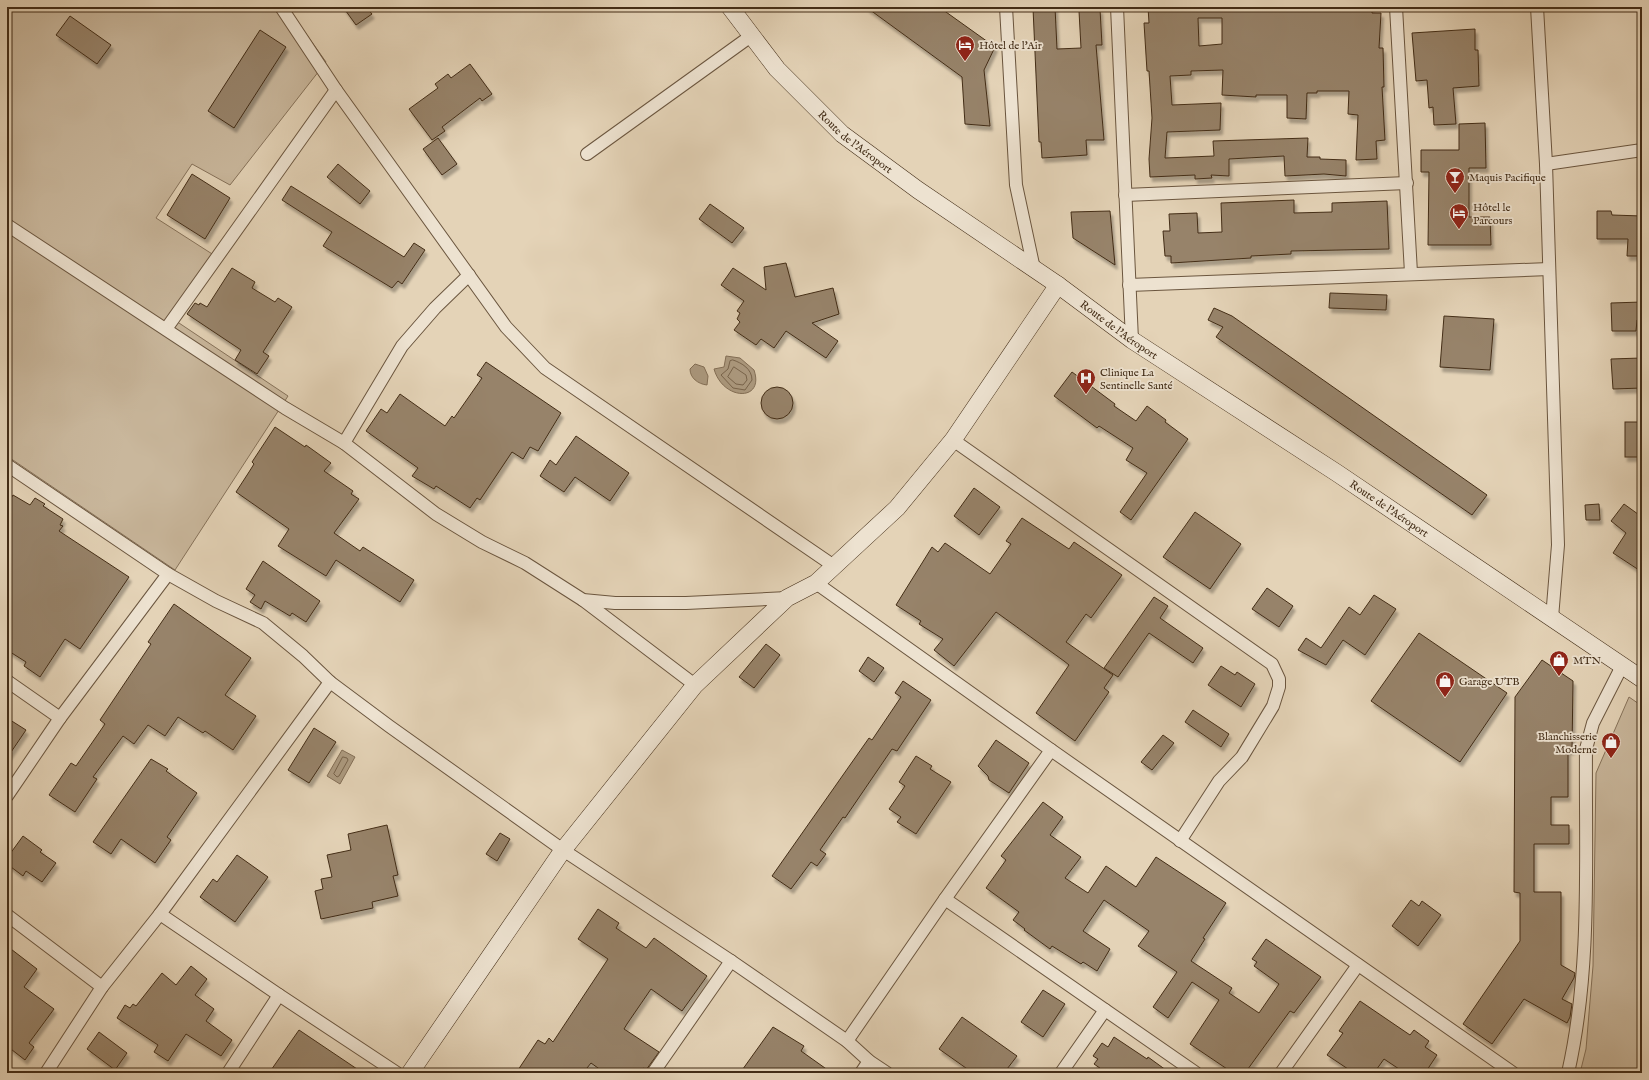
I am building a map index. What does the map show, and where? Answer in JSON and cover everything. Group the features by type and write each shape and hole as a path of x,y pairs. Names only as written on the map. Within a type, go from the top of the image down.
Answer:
{"main road":[{"name":"Route de l'Aéroport","path":"730,7 777,69 842,134 918,190 1058,285 1132,340 1337,473 1642,679"},
{"path":"410,1073 563,850 695,685 787,598 816,583 897,508 953,440 1058,285"}],"street":[{"path":"281,7 336,90 506,327 545,368 834,566"},
{"path":"1006,7 1016,185 1034,269"},
{"path":"1117,7 1132,340"},
{"path":"1396,7 1411,273"},
{"path":"1537,7 1546,164 1558,545 1552,618"},
{"path":"587,154 751,36"},
{"path":"166,329 336,90"},
{"path":"1546,164 1642,150"},
{"path":"1126,195 1407,183"},
{"path":"7,225 285,408 344,443 436,514 482,542 525,562 583,600 695,685"},
{"path":"1129,285 1411,273 1550,269"},
{"path":"344,443 402,346 435,308 469,275"},
{"path":"953,440 1272,664 1276,670 1279,679 1274,706 1242,757 1219,781 1180,841"},
{"path":"7,466 168,574 216,601 263,623 303,656 330,682 389,726 563,850 731,961 847,1041 869,1061 887,1073"},
{"path":"7,796 60,718 168,574"},
{"path":"816,583 1180,841 1513,1073"},
{"path":"583,600 615,603 686,603 787,598"},
{"path":"1568,1073 1575,1044 1584,964 1586,748 1592,723 1622,666"},
{"path":"7,681 60,718"},
{"path":"46,1073 102,987 160,914 330,682"},
{"path":"847,1041 945,899 1051,750"},
{"path":"945,899 1196,1073"},
{"path":"160,914 278,995 397,1073"},
{"path":"7,915 102,987"},
{"path":"653,1073 731,961"},
{"path":"1282,1073 1358,965"},
{"path":"228,1073 278,995"},
{"path":"1061,1073 1105,1010"},
{"path":"861,1073 869,1061"}],"shaded area":[{"path":"7,7 287,7 326,62 230,185 192,164 156,218 220,259 176,321 288,396 175,570 7,456"},
{"path":"1629,697 1642,706 1642,1073 1580,1073 1586,1049 1593,966 1596,773"}],"water":[{"path":"726,356 740,358 754,370 756,380 754,388 749,392 742,394 734,392 719,380 714,369 724,367"},
{"path":"695,364 704,367 708,376 707,385 698,382 691,375 690,369"},
{"path":"342,750 355,757 340,784 327,776"}],"building":[{"path":"343,7 366,7 372,14 356,25"},
{"name":"Hôtel de l'Air","path":"866,7 939,7 995,47 984,70 990,126 965,124 962,77"},
{"path":"1055,7 1057,49 1081,48 1079,11 1100,9 1102,45 1096,45 1104,140 1086,140 1087,155 1042,158 1041,142 1039,142 1033,8"},
{"path":"1148,7 1372,7 1372,13 1381,13 1379,48 1383,48 1384,87 1382,87 1385,140 1376,141 1377,159 1356,160 1358,115 1348,114 1349,91 1317,91 1317,93 1307,93 1306,119 1287,118 1287,95 1256,95 1256,97 1222,95 1223,70 1191,71 1191,75 1170,76 1172,105 1221,103 1220,130 1167,132 1165,158 1214,156 1213,141 1308,138 1307,157 1346,160 1346,176 1324,174 1285,176 1284,156 1229,159 1229,176 1211,175 1212,178 1195,179 1195,175 1150,177 1149,159 1152,118 1144,23 1149,23","holes":["1198,18 1222,18 1222,44 1199,46"]},
{"path":"70,16 111,45 97,64 56,35"},
{"path":"1475,29 1475,50 1478,50 1479,86 1453,88 1456,124 1434,125 1433,107 1429,108 1427,80 1416,81 1412,33"},
{"path":"260,30 286,47 234,128 208,111"},
{"path":"470,64 492,94 482,101 480,98 442,127 445,131 432,140 409,109 438,88 435,84 448,74 451,78"},
{"path":"1485,123 1486,168 1469,168 1469,217 1490,217 1491,245 1428,245 1429,172 1421,172 1421,150 1459,150 1459,124"},
{"path":"438,138 457,164 442,175 423,149"},
{"path":"338,164 370,191 360,204 327,177"},
{"path":"192,174 230,198 205,239 167,215"},
{"path":"291,186 404,257 414,243 425,250 402,284 398,281 392,288 323,246 332,232 282,200"},
{"path":"1294,200 1294,213 1332,212 1332,203 1387,201 1389,249 1291,251 1291,254 1251,256 1251,258 1171,263 1171,256 1165,256 1163,231 1170,231 1169,214 1197,213 1198,233 1222,232 1221,203"},
{"path":"710,204 744,228 732,243 699,219"},
{"path":"1110,211 1115,265 1073,238 1071,212"},
{"path":"1597,211 1611,211 1612,215 1642,216 1642,256 1627,256 1628,239 1597,239"},
{"path":"786,263 795,297 833,288 839,314 812,323 838,341 826,358 786,331 774,348 761,339 756,345 734,330 740,322 737,319 740,313 737,311 744,301 721,285 733,268 766,290 764,267"},
{"path":"232,268 255,282 252,288 275,302 278,298 292,307 263,352 269,356 257,374 235,360 241,350 187,314 195,303 199,305 200,303 207,307"},
{"path":"1330,293 1387,295 1386,310 1329,308"},
{"path":"1642,302 1642,320 1637,320 1636,331 1612,331 1611,303"},
{"path":"1214,308 1232,316 1487,495 1472,515 1216,337 1223,327 1208,320"},
{"path":"1444,316 1494,319 1490,370 1440,367"},
{"path":"1641,358 1642,388 1613,389 1611,359"},
{"path":"486,362 561,413 538,451 530,447 523,459 512,452 480,500 477,498 470,508 436,486 434,489 412,476 418,468 366,431 381,409 387,413 400,394 445,426 452,416 454,418 482,378 477,375"},
{"path":"1072,372 1115,404 1114,406 1136,421 1147,406 1188,439 1131,520 1120,512 1147,473 1126,460 1133,448 1099,426 1097,428 1054,396"},
{"path":"774,387 780,387 790,394 793,403 792,409 786,416 780,419 774,419 764,412 761,406 761,400 768,390"},
{"path":"1625,422 1642,422 1642,457 1625,457"},
{"path":"275,427 305,447 306,445 331,463 324,471 353,491 351,494 359,499 334,533 360,551 363,547 414,580 400,602 336,560 326,576 278,546 289,529 236,492 254,464 252,462"},
{"path":"576,436 629,473 610,501 575,477 564,492 540,476 550,460 556,465"},
{"path":"974,488 1000,507 979,535 954,516"},
{"path":"13,495 30,505 35,498 45,504 43,506 63,519 60,525 63,526 59,531 129,577 80,649 65,639 40,677 24,666 26,662 7,650 7,505"},
{"path":"1599,504 1600,520 1586,520 1585,505"},
{"path":"1624,504 1642,517 1642,572 1613,553 1626,533 1611,521"},
{"path":"1195,512 1241,544 1210,589 1163,557"},
{"path":"1022,518 1069,549 1074,542 1122,575 1091,618 1086,614 1066,642 1113,675 1104,688 1109,692 1075,741 1036,713 1069,665 1064,661 996,612 954,666 934,650 943,639 919,624 921,621 896,605 932,547 938,552 945,543 990,574 1011,544 1006,541"},
{"path":"263,561 320,601 306,622 292,613 290,616 265,601 261,609 250,602 255,595 246,589"},
{"path":"1267,588 1293,606 1279,627 1252,609"},
{"path":"1374,595 1396,609 1365,655 1343,640 1326,665 1298,650 1306,638 1321,648 1349,607 1360,615"},
{"path":"1154,597 1168,606 1160,618 1203,648 1193,663 1149,633 1118,677 1104,668"},
{"path":"174,604 251,658 225,695 256,716 233,750 205,731 203,733 178,717 165,736 148,725 134,744 123,736 93,777 97,779 75,812 49,795 71,763 76,766 105,724 100,720 151,644 148,642"},
{"path":"1419,633 1507,693 1460,762 1371,701"},
{"path":"766,644 780,655 754,688 739,677"},
{"path":"868,657 884,668 874,682 859,671"},
{"path":"1542,660 1573,681 1572,750 1568,750 1568,797 1551,797 1551,825 1569,825 1569,844 1534,844 1534,892 1561,892 1561,965 1575,973 1574,978 1562,999 1572,1004 1570,1017 1567,1023 1524,999 1492,1044 1463,1024 1520,941 1520,893 1514,892 1515,697"},
{"path":"1221,666 1235,675 1237,672 1255,684 1241,707 1208,685"},
{"path":"903,681 931,700 897,751 892,749 845,818 843,817 820,850 826,854 817,866 811,862 791,889 772,876 869,738 872,740 901,697 895,693"},
{"path":"1193,710 1229,734 1221,747 1185,722"},
{"path":"7,718 26,730 7,758"},
{"path":"314,728 336,742 309,783 288,770"},
{"path":"1163,735 1174,743 1152,770 1141,762"},
{"path":"996,740 1029,763 1009,793 989,780 988,776 978,766"},
{"path":"916,756 932,766 930,769 951,782 916,834 897,822 901,817 889,809 905,786 899,782"},
{"path":"151,759 168,769 166,771 197,793 167,837 171,840 155,863 121,839 111,854 93,842"},
{"path":"1043,802 1063,817 1050,835 1081,857 1065,878 1088,893 1106,866 1136,887 1156,857 1226,903 1203,938 1205,939 1191,961 1232,988 1229,993 1259,1013 1279,984 1254,966 1257,962 1252,959 1266,939 1321,977 1294,1013 1290,1011 1245,1073 1233,1073 1190,1044 1219,1000 1192,982 1168,1018 1153,1007 1177,972 1138,946 1149,931 1104,900 1083,931 1110,949 1097,971 1083,962 1081,964 1052,946 1050,949 1024,930 1025,929 1013,920 1019,912 986,888 1006,860 1001,856"},
{"path":"387,825 398,875 393,876 398,896 372,902 373,908 321,919 315,891 323,889 321,879 332,877 327,855 351,850 348,834"},
{"path":"500,833 510,839 497,861 486,854"},
{"path":"23,836 42,850 40,852 56,863 42,882 26,871 23,876 7,864 7,858"},
{"path":"237,855 268,877 235,922 200,897 213,879 217,882"},
{"path":"1411,900 1419,906 1422,901 1441,915 1418,946 1392,926"},
{"path":"598,909 619,923 616,928 646,948 654,938 707,976 682,1011 651,989 627,1024 624,1029 659,1052 646,1070 643,1068 640,1073 605,1073 591,1063 583,1073 516,1073 538,1040 545,1044 549,1038 553,1042 608,959 578,939"},
{"path":"7,946 37,969 24,987 54,1009 29,1043 34,1047 25,1060 7,1046"},
{"path":"191,966 207,979 195,995 214,1009 206,1021 232,1040 221,1056 186,1034 168,1061 154,1052 158,1045 117,1018 125,1005 130,1008 133,1004 136,1006 162,973 176,985"},
{"path":"1043,990 1065,1004 1043,1037 1021,1022"},
{"path":"1360,1001 1410,1035 1414,1030 1429,1041 1425,1047 1437,1055 1425,1073 1405,1073 1384,1059 1374,1073 1354,1073 1327,1055 1343,1033 1339,1031"},
{"path":"962,1017 1017,1056 1004,1073 973,1073 939,1049"},
{"path":"773,1027 804,1046 801,1051 832,1073 740,1073"},
{"path":"299,1030 363,1073 269,1073"},
{"path":"99,1032 127,1053 115,1070 87,1049"},
{"path":"1114,1037 1147,1059 1148,1057 1170,1073 1107,1073 1094,1064 1098,1059 1093,1056 1102,1043 1108,1047"}],"place":[{"name":"Hôtel de l'Air","path":"965,62"},
{"name":"Maquis Pacifique","path":"1455,194"},
{"name":"Hôtel le Parcours","path":"1459,230"},
{"name":"Clinique La Sentinelle Santé","path":"1086,395"},
{"name":"MTN","path":"1559,677"},
{"name":"Garage UTB","path":"1445,698"},
{"name":"Blanchisserie Moderne","path":"1611,759"}]}
